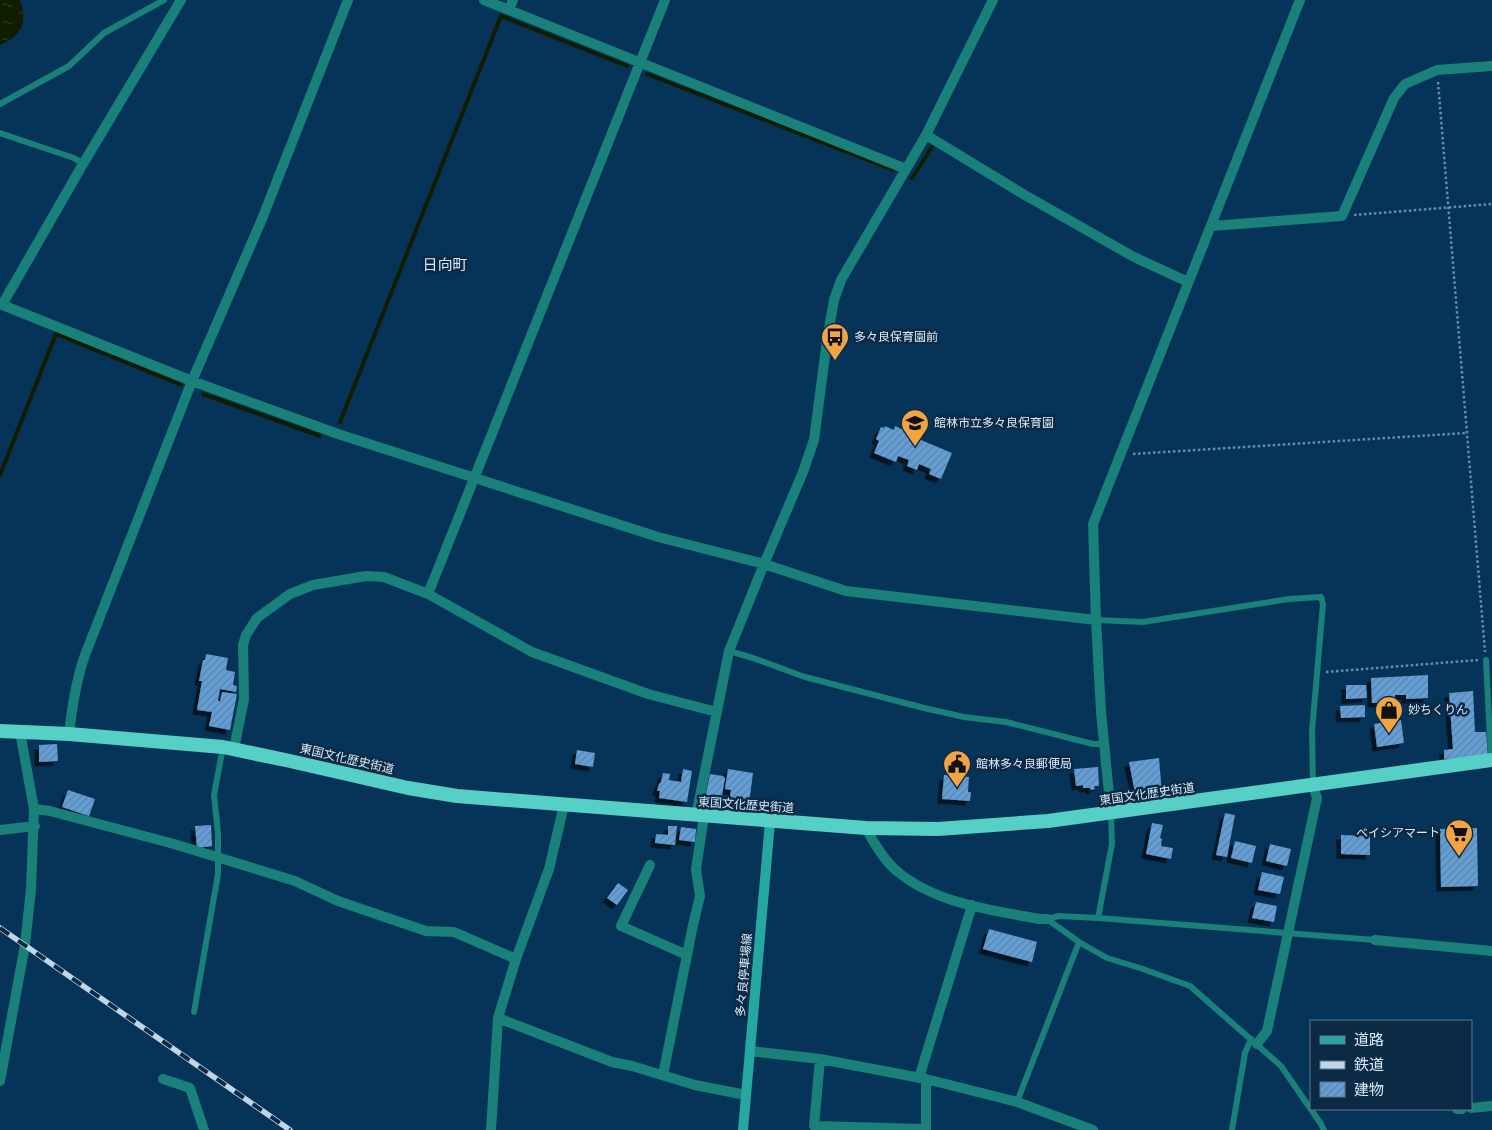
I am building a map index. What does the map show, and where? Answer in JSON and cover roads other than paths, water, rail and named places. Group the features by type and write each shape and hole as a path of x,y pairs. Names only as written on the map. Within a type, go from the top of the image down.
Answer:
{"highway":[{"name":"東国文化歴史街道","path":"0,731 69,734 228,748 438,794 770,822 866,828 938,829 998,826 1111,814 1491,760"}],"main road":[{"name":"多々良停車場線","path":"743,1130 770,822"}],"street":[{"path":"181,0 1,305 192,381 338,434 658,537 764,564 846,591 1096,620"},
{"path":"69,734 79,672 192,381 262,219 348,0"},
{"path":"484,0 511,5 640,62 906,169"},
{"path":"428,594 665,0"},
{"path":"663,1075 700,896 696,869 700,816 729,651 804,472 814,440 834,300 841,280 926,135 993,0"},
{"path":"1111,814 1100,712 1093,524 1300,0"},
{"path":"1212,226 1342,216 1394,98 1405,84 1437,70 1492,66"},
{"path":"926,135 1023,194 1134,257 1188,282"},
{"path":"228,748 244,699 243,645 246,635 257,618 290,594 305,588 366,576 384,577 428,594 532,652 648,694 717,712"},
{"path":"0,1081 25,945 31,889 34,809 20,732"},
{"path":"1254,1042 1267,1032 1317,798 1313,786"},
{"path":"491,1130 498,1018 516,959 549,869 564,805"},
{"path":"34,809 50,810 296,881 338,901 426,931 454,932 516,959"},
{"path":"0,830 34,826"},
{"path":"866,828 872,840 897,872 932,893 972,906 1047,919"},
{"path":"650,865 621,926 687,955"},
{"path":"820,1059 814,1126 926,1130 923,1079 972,906"},
{"path":"1375,940 1492,951"},
{"path":"498,1018 612,1062 696,1085 746,1095"},
{"path":"750,1051 820,1059 923,1079 1017,1102 1093,1130"},
{"path":"162,1078 190,1088 204,1130"},
{"path":"1472,1108 1492,1106"}],"lane":[{"path":"0,104 69,66 104,33 164,0"},
{"path":"0,133 74,158 83,164"},
{"path":"1096,620 1143,622 1289,599 1321,597 1323,604 1312,731 1313,786"},
{"path":"729,651 805,677 924,708 964,717 1006,722 1093,744 1104,744"},
{"path":"1486,660 1491,760"},
{"path":"194,1012 218,874 214,795 228,748"},
{"path":"1098,918 1112,844 1111,814"},
{"path":"1047,919 1059,916 1098,918 1375,940"},
{"path":"1047,919 1079,942 1107,958 1190,986 1281,1066 1310,1108"},
{"path":"1017,1102 1079,942"},
{"path":"1232,1130 1245,1053 1254,1042"},
{"path":"1311,1110 1324,1130"}],"water":[{"path":"0,0 20,0 23,22 14,37 0,45"}],"waterway":[{"path":"340,422 501,16 627,66"},
{"path":"647,74 893,170"},
{"path":"912,178 932,147"},
{"path":"0,475 56,334 181,385"},
{"path":"203,394 320,436"}],"railway":[{"path":"0,928 290,1130"}],"place":[{"name":"多々良保育園前","path":"835,361"},
{"name":"館林市立多々良保育園","path":"915,447"},
{"name":"妙ちくりん","path":"1389,734"},
{"name":"館林多々良郵便局","path":"957,788"},
{"name":"ベイシアマート","path":"1459,857"}],"district":[{"name":"日向町","path":"445,265"}]}
